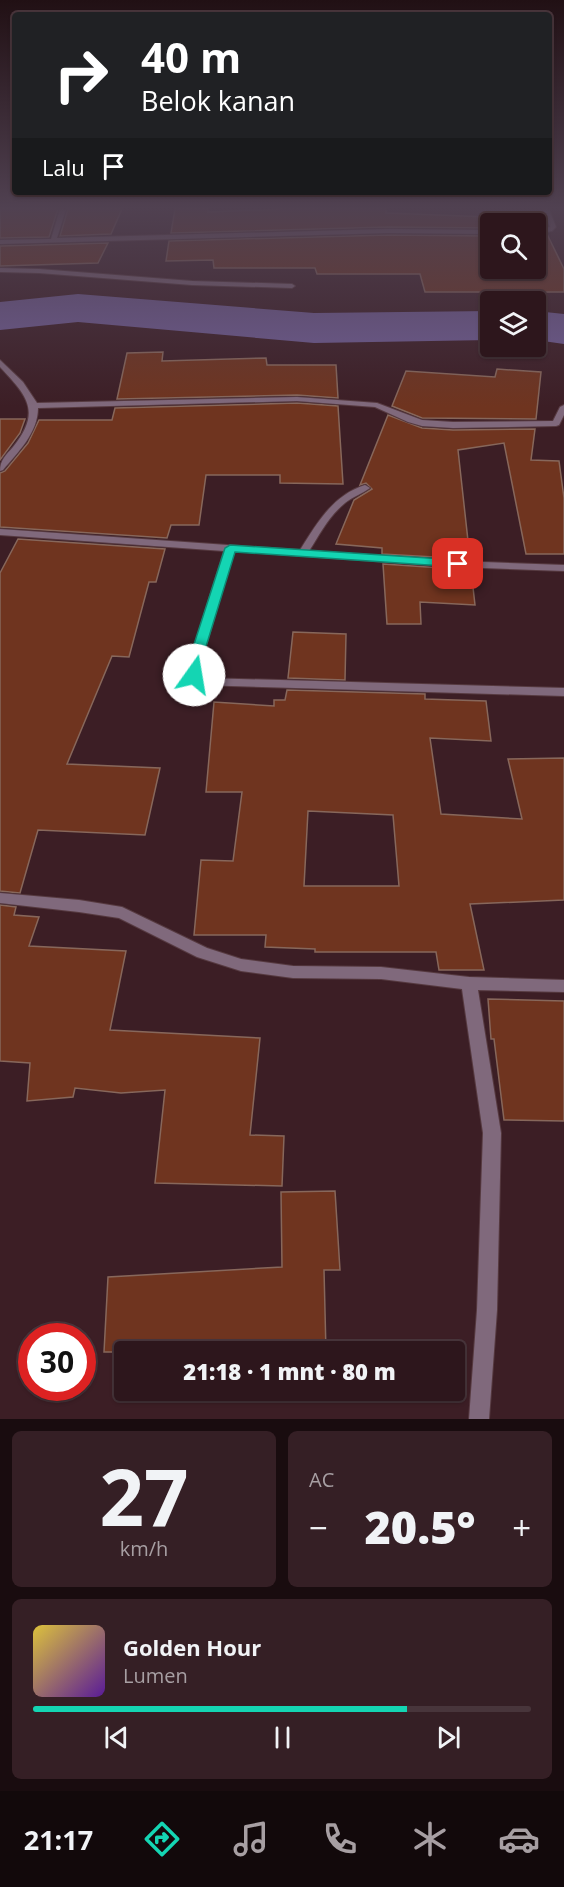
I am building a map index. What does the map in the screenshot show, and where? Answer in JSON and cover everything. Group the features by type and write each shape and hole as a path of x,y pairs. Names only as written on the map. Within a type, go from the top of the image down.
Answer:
{"street":[{"path":"93,275 192,283 292,286"},
{"path":"0,362 32,400 34,413 27,433 0,468"},
{"path":"33,406 297,399 342,400 377,405 411,420 453,425 556,423 564,407"},
{"path":"303,553 333,506 348,494 364,488"},
{"path":"0,532 458,564 564,568"},
{"path":"230,548 194,666 194,675 202,682 564,692"},
{"path":"0,898 122,913 202,952 241,965 293,972 381,973 469,983 564,986"},
{"path":"469,983 492,1133 487,1310 479,1419"}],"building":[{"path":"420,275 480,275 480,279 546,279 546,275 564,275 564,292 425,292"},
{"path":"163,352 162,361 266,358 267,365 336,365 338,398 297,395 117,399 127,353"},
{"path":"497,369 541,372 536,419 422,418 392,406 406,371 495,377"},
{"path":"297,403 338,406 343,484 280,483 280,475 206,475 199,525 171,525 167,538 0,527 0,473 5,471 28,443 39,420 112,420 115,408"},
{"path":"388,415 422,428 535,429 531,460 559,461 564,498 564,554 526,554 504,443 458,450 470,559 382,554 382,548 336,544 354,500 372,489 366,483 360,485"},
{"path":"0,419 25,419 20,433 0,460"},
{"path":"18,539 165,549 156,582 149,582 129,657 112,656 67,764 160,768 145,835 38,830 20,893 0,891 0,573"},
{"path":"383,564 471,570 475,605 420,602 421,624 387,624"},
{"path":"293,632 346,634 345,680 288,678"},
{"path":"287,690 425,694 425,699 486,701 491,741 430,738 441,814 522,819 508,759 564,758 564,900 470,904 484,970 439,970 436,952 315,952 315,949 265,947 266,935 194,935 201,860 233,861 242,792 206,792 214,702 274,706 274,700 285,700","holes":["308,811 393,815 399,886 304,886"]},
{"path":"0,905 16,907 14,915 39,917 29,946 126,951 110,1030 260,1038 250,1135 284,1136 282,1186 155,1183 165,1090 121,1093 75,1088 73,1097 27,1101 30,1063 0,1061"},
{"path":"488,999 564,1001 564,1121 504,1120 494,1039 491,1039"},
{"path":"335,1191 340,1270 324,1270 326,1341 114,1341 114,1352 104,1352 108,1277 282,1267 281,1192"}],"waterway":[{"path":"0,316 78,308 314,328 480,326"},
{"path":"546,327 564,329"}],"route":[{"path":"194,675 194,666 230,548 458,564"}]}
